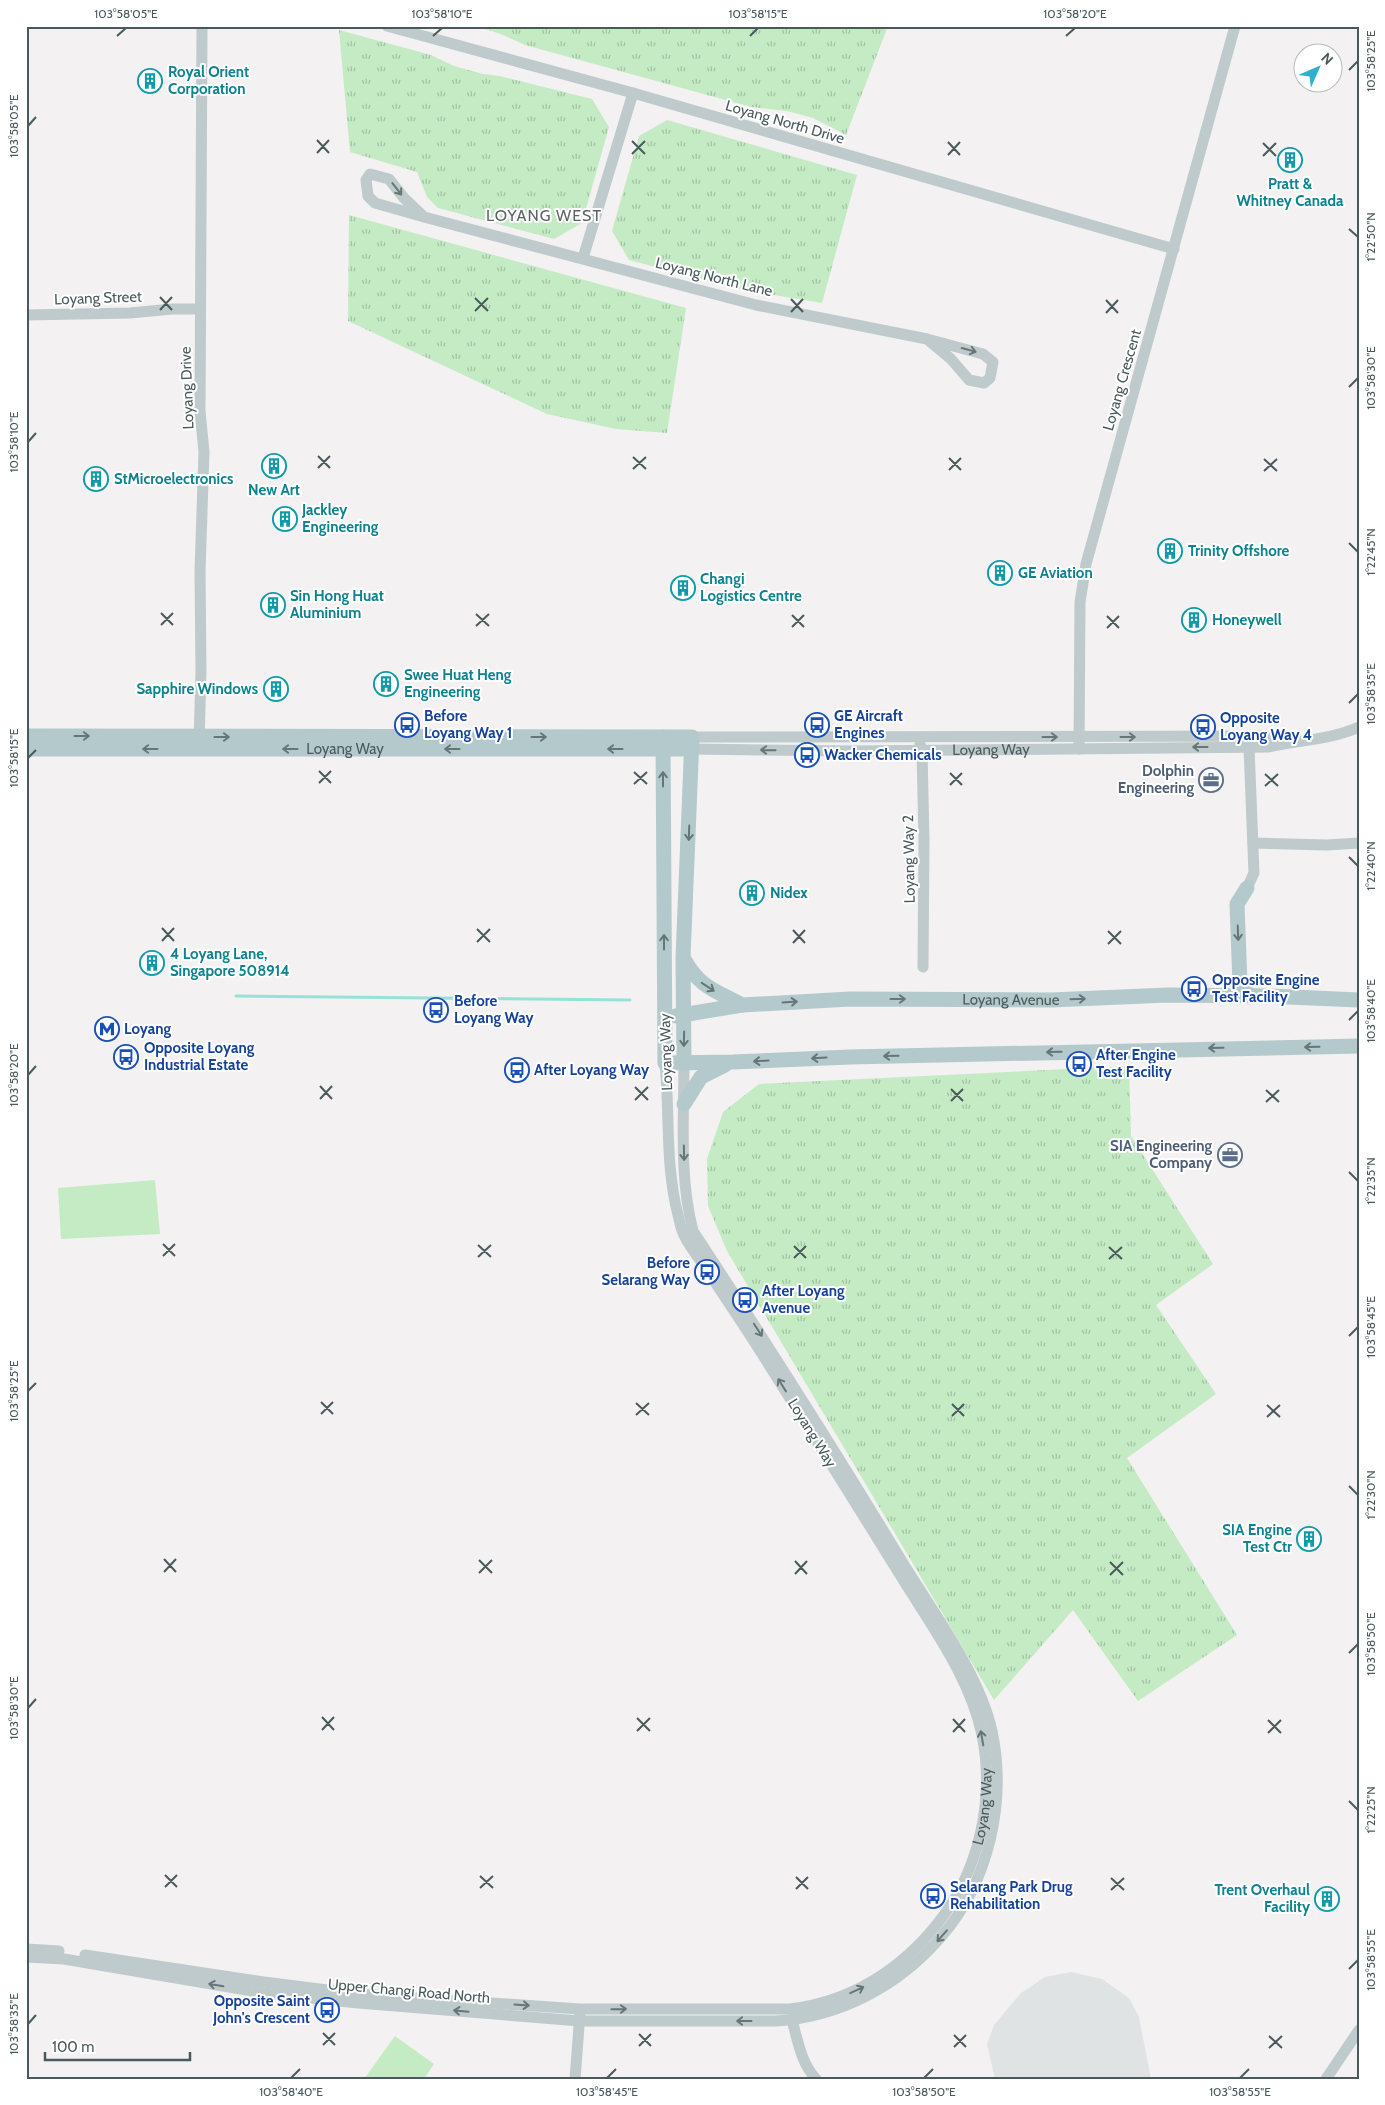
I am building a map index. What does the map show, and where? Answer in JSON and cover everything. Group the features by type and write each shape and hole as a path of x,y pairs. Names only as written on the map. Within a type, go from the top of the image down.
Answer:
{"main road":[{"name":"Loyang Way","path":"26,736 199,743"},
{"name":"Loyang Way","path":"26,749 199,743 692,743 683,958 684,1063"},
{"name":"Loyang Way","path":"663,743 665,1063"},
{"path":"1247,888 1237,904 1240,985 1246,993 1252,996"},
{"path":"683,958 692,974 704,985 742,1006"},
{"name":"Loyang Avenue","path":"664,1018 742,1006 850,999 1051,1000 1168,996 1252,996 1359,1000"},
{"path":"665,1063 1359,1046"},
{"path":"684,1104 701,1077 714,1069 733,1062"}],"street":[{"name":"Loyang Drive","path":"199,743 202,671 200,571 204,452 200,411 202,26"},
{"name":"Loyang North Drive","path":"387,26 633,93 1174,249"},
{"name":"Loyang Crescent","path":"1079,743 1080,602 1086,564 1236,26"},
{"path":"583,258 633,93"},
{"name":"Loyang North Lane","path":"424,217 404,198 389,179 370,174 366,180 368,196 375,203 424,217 756,305 927,339 983,354 993,362 990,378 984,383 968,380 951,359 927,339"},
{"name":"Loyang Street","path":"26,315 130,313 172,309 200,309"},
{"name":"Loyang Way","path":"692,743 914,737 1269,747 1290,742 1316,740 1347,733 1359,727"},
{"path":"1247,888 1254,873 1249,747 1252,742 1263,736"},
{"name":"Loyang Way","path":"692,743 922,750 1263,736 1270,736 1290,742"},
{"path":"914,737 921,745 922,750"},
{"path":"1238,737 1249,747"},
{"name":"Loyang Way 2","path":"922,750 923,967"},
{"path":"1253,843 1326,845 1359,843"},
{"name":"Loyang Way","path":"665,1063 672,1194 683,1235 761,1352 946,1648 976,1711 985,1754 986,1793 979,1842 964,1881 944,1915 912,1954 878,1980 840,1997 791,2014"},
{"name":"Loyang Way","path":"684,1063 686,1189 688,1211 693,1231 785,1372 960,1657 981,1698 992,1729 996,1796 991,1835 974,1886 955,1920 922,1957 883,1987 842,2008 811,2017"},
{"name":"Upper Changi Road North","path":"26,1949 65,1952 264,1982 360,1994 580,2009 791,2014 811,2017"},
{"name":"Upper Changi Road North","path":"26,1957 64,1959 264,1993 580,2021 791,2014"},
{"path":"575,2079 580,2009"},
{"path":"791,2014 801,2055 816,2079"},
{"path":"1326,2079 1359,2030"}],"shaded area":[{"path":"1071,1972 1102,1979 1129,1998 1139,2017 1151,2079 995,2079 987,2044 994,2025 1021,1993 1045,1977"}],"green space":[{"path":"477,26 888,26 846,135 813,118 787,111 751,107 525,45"},
{"path":"339,30 431,55 454,66 483,74 500,76 592,99 609,127 582,223 554,239 438,208 427,197 417,172 350,152"},
{"path":"667,120 857,175 822,303 739,289 629,260 612,231 639,136"},
{"path":"349,215 686,308 667,433 616,429 547,414 348,321"},
{"path":"1129,1066 1131,1136 1213,1264 1156,1305 1216,1394 1127,1458 1237,1635 1138,1701 1073,1610 994,1700 727,1251 708,1206 707,1159 723,1112 759,1084"},
{"path":"155,1180 160,1234 61,1239 58,1188"},
{"path":"395,2036 434,2064 424,2079 364,2079"}],"waterway":[{"path":"236,996 630,1000"}],"place":[{"name":"Royal Orient Corporation","path":"150,81"},
{"name":"Pratt & Whitney Canada","path":"1290,160"},
{"name":"New Art","path":"274,466"},
{"name":"StMicroelectronics","path":"96,479"},
{"name":"Jackley Engineering","path":"285,519"},
{"name":"Trinity Offshore","path":"1170,551"},
{"name":"GE Aviation","path":"1000,573"},
{"name":"Changi Logistics Centre","path":"683,588"},
{"name":"Sin Hong Huat Aluminium","path":"273,605"},
{"name":"Honeywell","path":"1194,620"},
{"name":"Swee Huat Heng Engineering","path":"386,684"},
{"name":"Sapphire Windows","path":"276,689"},
{"name":"Before Loyang Way 1","path":"407,725"},
{"name":"GE Aircraft Engines","path":"817,725"},
{"name":"Opposite Loyang Way 4","path":"1203,727"},
{"name":"Wacker Chemicals","path":"807,755"},
{"name":"Dolphin Engineering","path":"1211,780"},
{"name":"Nidex","path":"752,893"},
{"name":"4 Loyang Lane, Singapore 508914","path":"152,963"},
{"name":"Opposite Engine Test Facility","path":"1194,989"},
{"name":"Before Loyang Way","path":"436,1010"},
{"name":"Loyang","path":"107,1029"},
{"name":"Opposite Loyang Industrial Estate","path":"126,1057"},
{"name":"After Engine Test Facility","path":"1079,1064"},
{"name":"After Loyang Way","path":"517,1070"},
{"name":"SIA Engineering Company","path":"1230,1155"},
{"name":"Before Selarang Way","path":"707,1272"},
{"name":"After Loyang Avenue","path":"745,1300"},
{"name":"SIA Engine Test Ctr","path":"1309,1539"},
{"name":"Selarang Park Drug Rehabilitation","path":"933,1896"},
{"name":"Trent Overhaul Facility","path":"1327,1899"},
{"name":"Opposite Saint John's Crescent","path":"327,2010"}],"district":[{"name":"LOYANG WEST","path":"544,215"}]}
